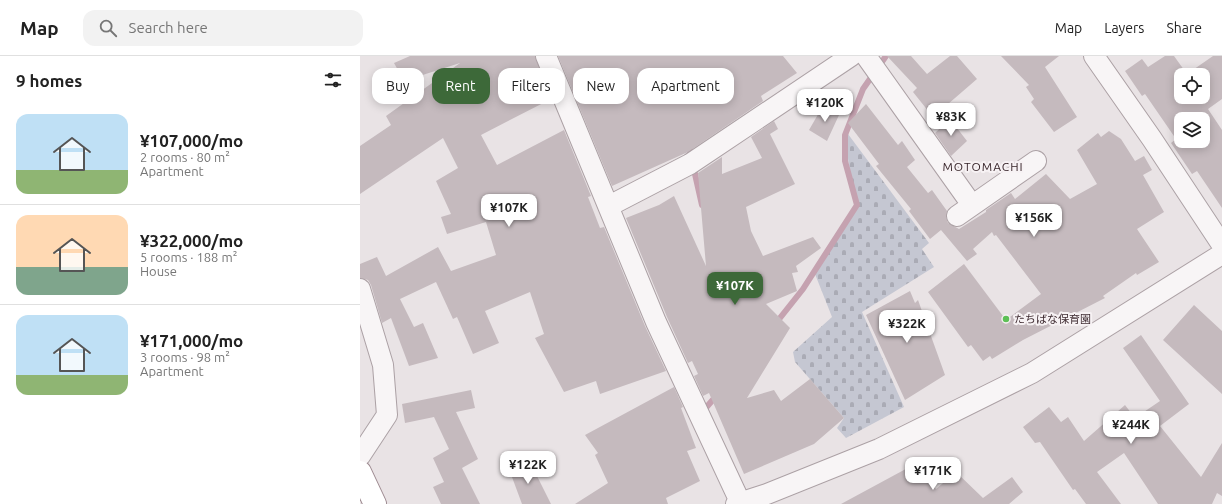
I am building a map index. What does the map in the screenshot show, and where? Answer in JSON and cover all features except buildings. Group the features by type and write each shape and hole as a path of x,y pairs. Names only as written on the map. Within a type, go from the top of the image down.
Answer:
{"highway":[{"path":"360,472 375,504"}],"street":[{"path":"546,56 610,206 656,322 739,503 767,494 879,449 1032,373 1222,254"},
{"path":"610,206 690,164 851,56"},
{"path":"866,56 965,210 1036,161"},
{"path":"1094,56 1152,139 1222,245"},
{"path":"360,289 383,365 387,415 360,456"}],"green space":[{"path":"848,134 929,243 922,249 934,267 862,312 904,407 846,438 837,428 844,418 795,362 793,352 832,317 815,274 859,205 848,161"}],"waterway":[{"path":"776,323 803,289 857,205 845,161 845,135 863,89 886,56"},
{"path":"688,143 702,205"},
{"path":"706,413 704,410 717,395"}],"place":[{"name":"たちばな保育園","path":"1006,319"}],"district":[{"name":"MOTOMACHI","path":"983,167"}]}
